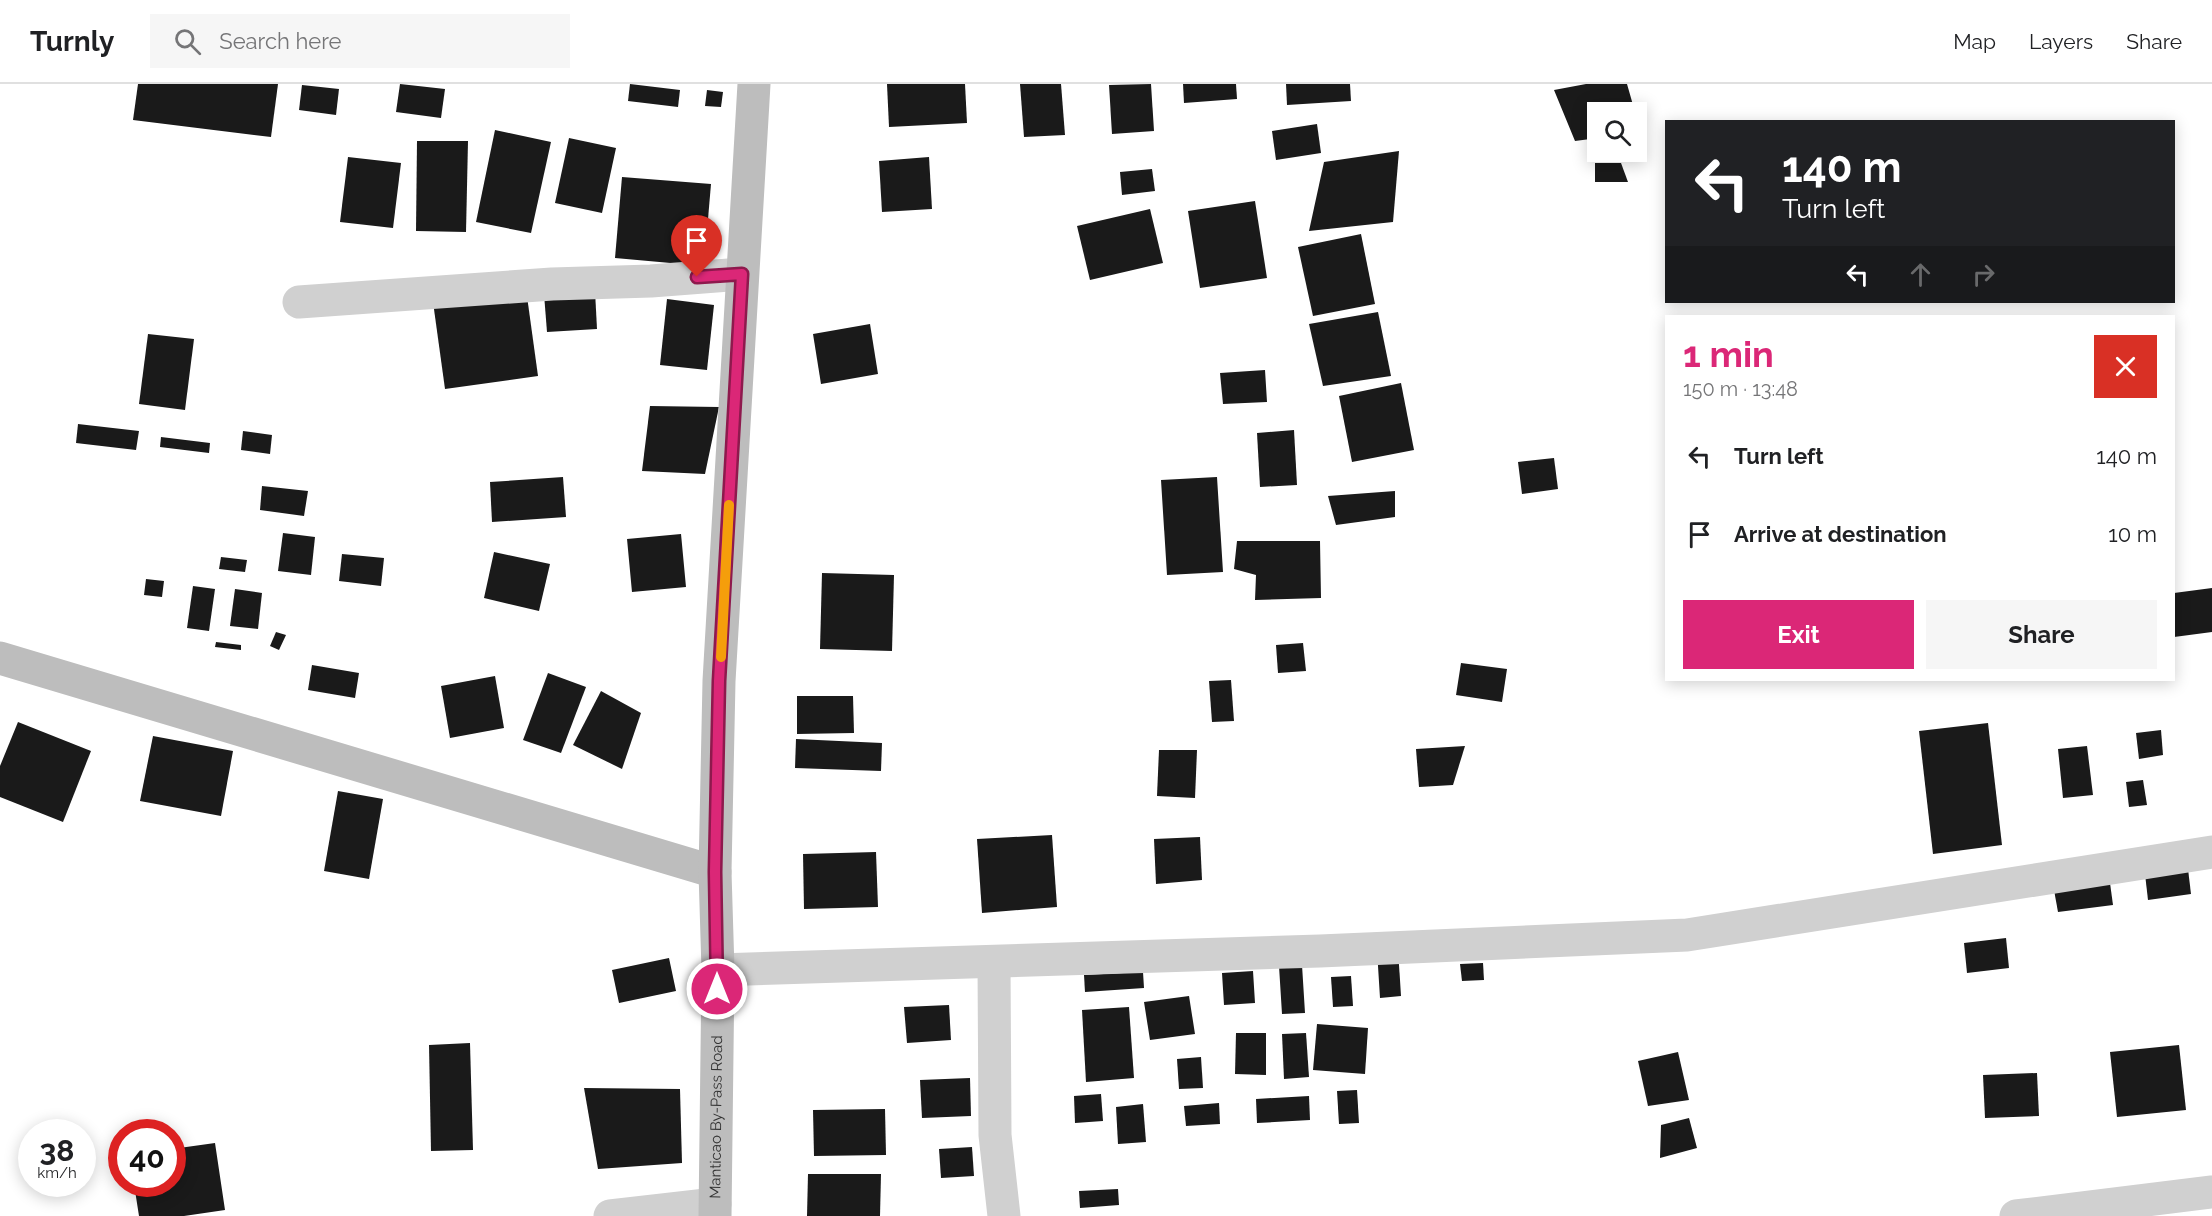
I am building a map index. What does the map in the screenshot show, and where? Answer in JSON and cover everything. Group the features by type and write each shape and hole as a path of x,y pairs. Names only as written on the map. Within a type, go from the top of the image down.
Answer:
{"street":[{"name":"Manticao By-Pass Road","path":"715,1210 717,970 715,872 719,681 754,84"},
{"path":"299,302 552,284 742,274"},
{"path":"0,658 715,872"},
{"path":"717,970 1320,951 1687,935 2212,852"},
{"path":"994,962 995,1135 1004,1216"},
{"path":"2016,1216 2212,1192"},
{"path":"610,1216 715,1210"}],"building":[{"path":"138,84 278,84 271,137 133,120"},
{"path":"400,84 445,89 441,118 396,112"},
{"path":"630,84 680,90 678,107 628,101"},
{"path":"887,84 965,84 967,123 889,127"},
{"path":"1020,84 1061,84 1065,135 1024,137"},
{"path":"1151,84 1154,131 1112,134 1109,85"},
{"path":"1183,84 1236,84 1237,99 1184,103"},
{"path":"1286,84 1350,84 1351,101 1287,105"},
{"path":"1586,84 1627,84 1632,102 1587,102 1587,139 1575,141 1554,90"},
{"path":"302,85 339,89 336,115 299,110"},
{"path":"707,90 723,92 721,107 705,106"},
{"path":"1317,124 1321,153 1276,160 1272,131"},
{"path":"495,130 551,142 531,233 476,222"},
{"path":"569,138 616,148 602,213 555,203"},
{"path":"417,141 468,141 466,232 416,231"},
{"path":"1399,151 1393,222 1309,231 1324,162"},
{"path":"348,157 401,163 393,228 340,222"},
{"path":"929,157 932,209 882,212 879,161"},
{"path":"1595,163 1621,163 1628,182 1595,182"},
{"path":"1152,169 1155,191 1122,195 1120,172"},
{"path":"622,177 711,184 704,266 615,258"},
{"path":"1255,201 1267,278 1200,288 1188,211"},
{"path":"1150,209 1163,263 1090,280 1077,226"},
{"path":"1361,234 1375,304 1313,316 1298,247"},
{"path":"526,289 538,376 445,389 433,302"},
{"path":"595,291 597,329 547,332 544,294"},
{"path":"667,299 714,305 707,370 660,365"},
{"path":"1378,312 1391,376 1323,386 1309,324"},
{"path":"870,324 878,374 821,384 813,334"},
{"path":"148,334 194,339 185,410 139,404"},
{"path":"1265,370 1267,402 1223,404 1220,373"},
{"path":"1401,383 1414,450 1352,462 1339,396"},
{"path":"650,406 719,407 705,474 642,471"},
{"path":"78,424 139,431 136,450 76,443"},
{"path":"1294,430 1297,485 1260,487 1257,433"},
{"path":"243,431 272,435 270,454 241,450"},
{"path":"161,437 210,443 209,453 160,447"},
{"path":"1554,458 1558,489 1522,494 1518,462"},
{"path":"563,477 566,517 492,522 490,482"},
{"path":"1217,477 1223,572 1167,575 1161,480"},
{"path":"262,486 308,491 304,516 260,510"},
{"path":"1395,491 1395,517 1336,525 1328,496"},
{"path":"283,533 315,537 311,575 278,571"},
{"path":"681,534 686,587 632,592 627,539"},
{"path":"1237,541 1320,541 1321,598 1255,600 1256,575 1234,569"},
{"path":"494,552 550,564 539,611 484,598"},
{"path":"342,554 384,558 381,586 339,581"},
{"path":"221,557 247,560 245,572 219,569"},
{"path":"822,573 894,575 892,651 820,649"},
{"path":"146,579 164,581 162,597 144,595"},
{"path":"193,586 215,589 209,631 187,628"},
{"path":"2212,588 2212,632 2175,637 2175,593"},
{"path":"235,589 262,593 258,629 230,626"},
{"path":"276,632 286,635 279,650 270,646"},
{"path":"216,642 241,645 241,650 215,647"},
{"path":"1303,643 1306,671 1278,673 1276,645"},
{"path":"1461,663 1507,669 1502,702 1456,695"},
{"path":"312,665 359,673 355,698 308,690"},
{"path":"548,673 586,687 561,753 523,740"},
{"path":"495,676 504,728 450,738 441,686"},
{"path":"1231,680 1234,721 1212,722 1209,681"},
{"path":"601,691 641,713 622,769 573,745"},
{"path":"797,696 853,696 854,733 797,734"},
{"path":"18,722 91,751 63,822 0,797 0,766"},
{"path":"1988,723 2002,845 1933,854 1919,731"},
{"path":"2161,730 2163,755 2139,759 2136,733"},
{"path":"153,736 233,751 221,816 140,801"},
{"path":"796,739 882,743 881,771 795,768"},
{"path":"1465,746 1453,785 1419,787 1416,749"},
{"path":"2087,746 2093,795 2063,798 2058,749"},
{"path":"1159,750 1197,750 1195,798 1157,796"},
{"path":"2143,780 2147,805 2129,807 2126,782"},
{"path":"338,791 383,799 369,879 324,871"},
{"path":"1052,835 1057,907 982,913 977,839"},
{"path":"1200,837 1202,880 1156,884 1154,839"},
{"path":"876,852 878,907 804,909 803,854"},
{"path":"2188,869 2191,894 2148,900 2145,874"},
{"path":"2110,883 2113,905 2058,912 2054,890"},
{"path":"2006,938 2009,968 1967,973 1964,943"},
{"path":"1398,949 1401,996 1380,998 1377,950"},
{"path":"669,958 676,991 619,1003 612,970"},
{"path":"1483,963 1484,980 1462,981 1460,964"},
{"path":"1302,965 1305,1013 1282,1014 1279,966"},
{"path":"1253,971 1255,1003 1224,1005 1222,973"},
{"path":"1143,972 1144,988 1085,992 1084,975"},
{"path":"1351,976 1353,1006 1333,1007 1331,977"},
{"path":"1189,996 1195,1034 1150,1040 1144,1002"},
{"path":"949,1005 951,1040 907,1043 904,1007"},
{"path":"1129,1007 1134,1078 1086,1082 1082,1010"},
{"path":"1317,1024 1368,1028 1365,1074 1313,1070"},
{"path":"1236,1033 1266,1033 1266,1075 1235,1074"},
{"path":"1306,1033 1309,1077 1284,1079 1282,1034"},
{"path":"470,1043 473,1150 431,1151 429,1045"},
{"path":"2179,1045 2186,1110 2117,1117 2110,1052"},
{"path":"1678,1052 1689,1100 1648,1106 1638,1061"},
{"path":"1201,1057 1203,1088 1179,1089 1177,1059"},
{"path":"2037,1073 2039,1116 1985,1118 1983,1075"},
{"path":"970,1078 971,1116 922,1118 920,1080"},
{"path":"584,1088 680,1089 682,1163 598,1169"},
{"path":"1357,1090 1359,1123 1339,1124 1337,1091"},
{"path":"1101,1094 1103,1121 1075,1123 1074,1096"},
{"path":"1309,1096 1310,1120 1257,1123 1256,1099"},
{"path":"1219,1103 1220,1124 1186,1126 1184,1106"},
{"path":"1143,1104 1146,1142 1118,1144 1116,1107"},
{"path":"885,1109 886,1155 814,1156 813,1110"},
{"path":"1689,1118 1697,1148 1660,1158 1661,1125"},
{"path":"215,1143 225,1210 184,1216 139,1216 136,1197 186,1197 186,1147"},
{"path":"972,1147 974,1176 941,1178 939,1149"},
{"path":"808,1174 881,1174 880,1216 807,1216"},
{"path":"1118,1189 1119,1205 1080,1208 1079,1191"}],"slow traffic":[{"path":"721,657 729,505"}],"route":[{"path":"697,277 742,274 719,681 715,872 717,989"}]}
